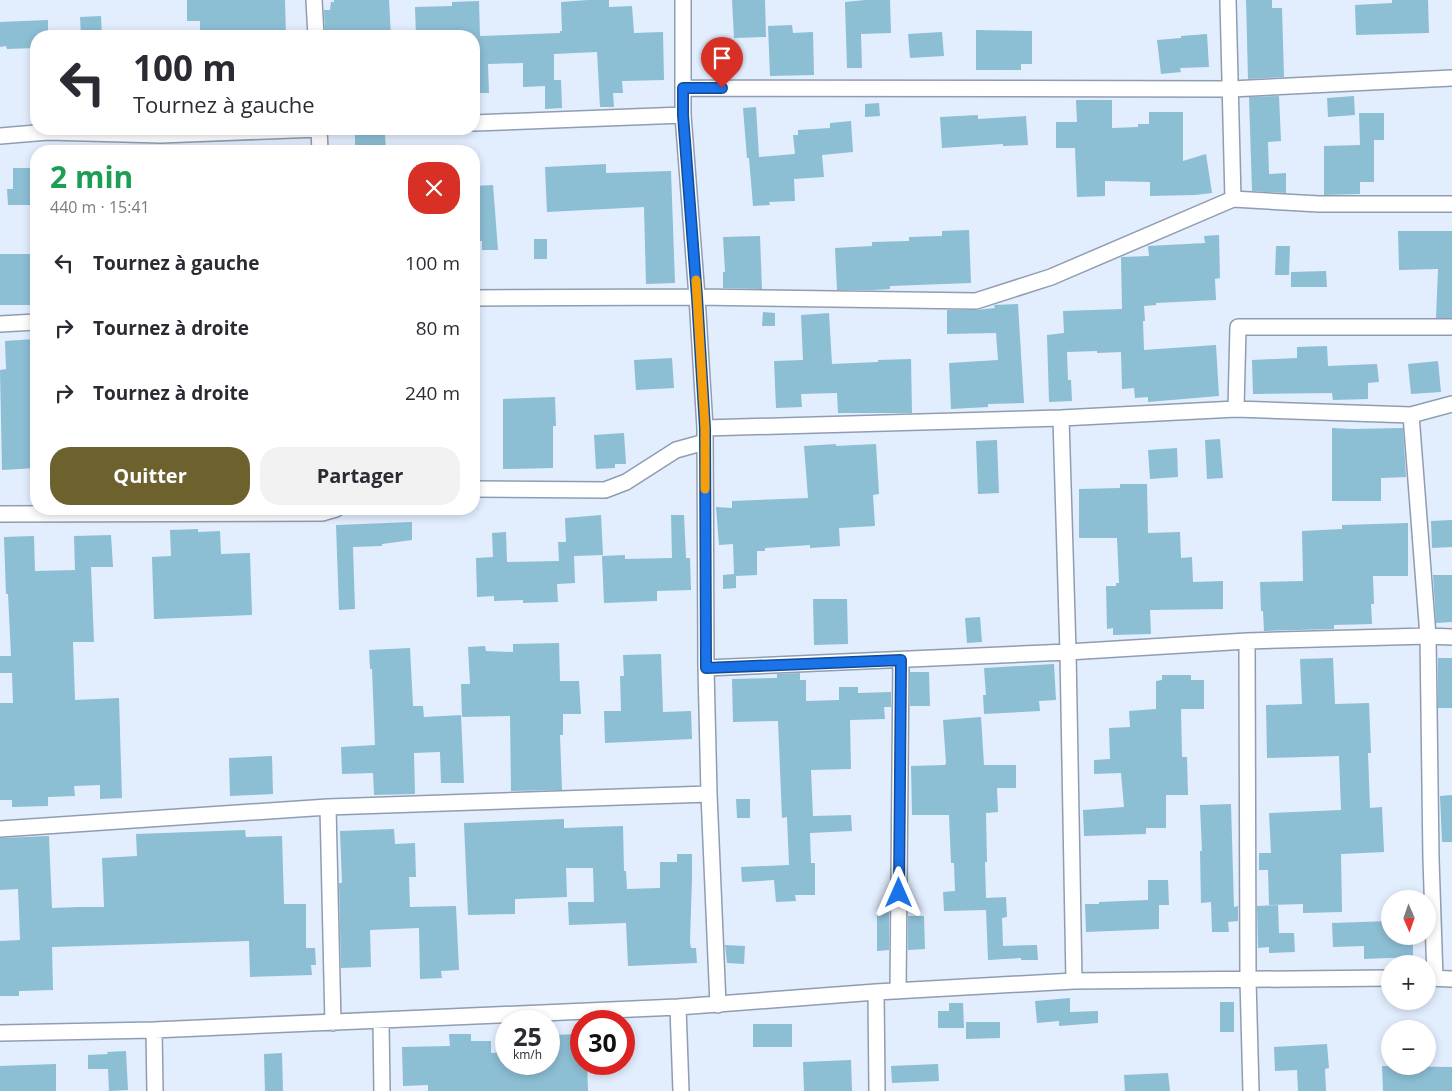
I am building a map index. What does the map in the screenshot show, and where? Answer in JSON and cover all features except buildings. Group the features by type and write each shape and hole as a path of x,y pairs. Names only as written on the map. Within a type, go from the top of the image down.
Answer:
{"street":[{"path":"314,0 316,30"},
{"path":"683,0 683,115 705,435 706,668 718,1005"},
{"path":"1228,0 1233,199"},
{"path":"683,88 1231,89 1452,78"},
{"path":"480,123 683,115"},
{"path":"0,136 30,134"},
{"path":"480,298 697,297 976,301 1052,277 1233,199 1319,204 1452,204"},
{"path":"0,324 30,322"},
{"path":"1236,409 1238,327 1452,327"},
{"path":"480,490 605,490 626,482 676,450 705,435 1236,409 1411,415 1452,404"},
{"path":"1411,415 1428,636 1431,955"},
{"path":"1061,418 1068,652 1074,981"},
{"path":"0,514 30,514"},
{"path":"706,668 1068,652 1246,641 1452,637"},
{"path":"1246,641 1248,980 1251,1091"},
{"path":"898,991 901,660"},
{"path":"0,829 328,807 709,794"},
{"path":"328,807 333,1023"},
{"path":"0,1033 154,1030 678,1008 876,992 1074,981 1381,978"},
{"path":"1436,978 1452,978"},
{"path":"876,992 877,1091"},
{"path":"678,1008 681,1091"},
{"path":"381,1021 382,1091"},
{"path":"154,1030 154,1091"}],"slow traffic":[{"path":"696,280 705,428 705,489"}],"route":[{"path":"722,88 683,88 683,115 705,428 706,668 901,660 899,893"}]}
